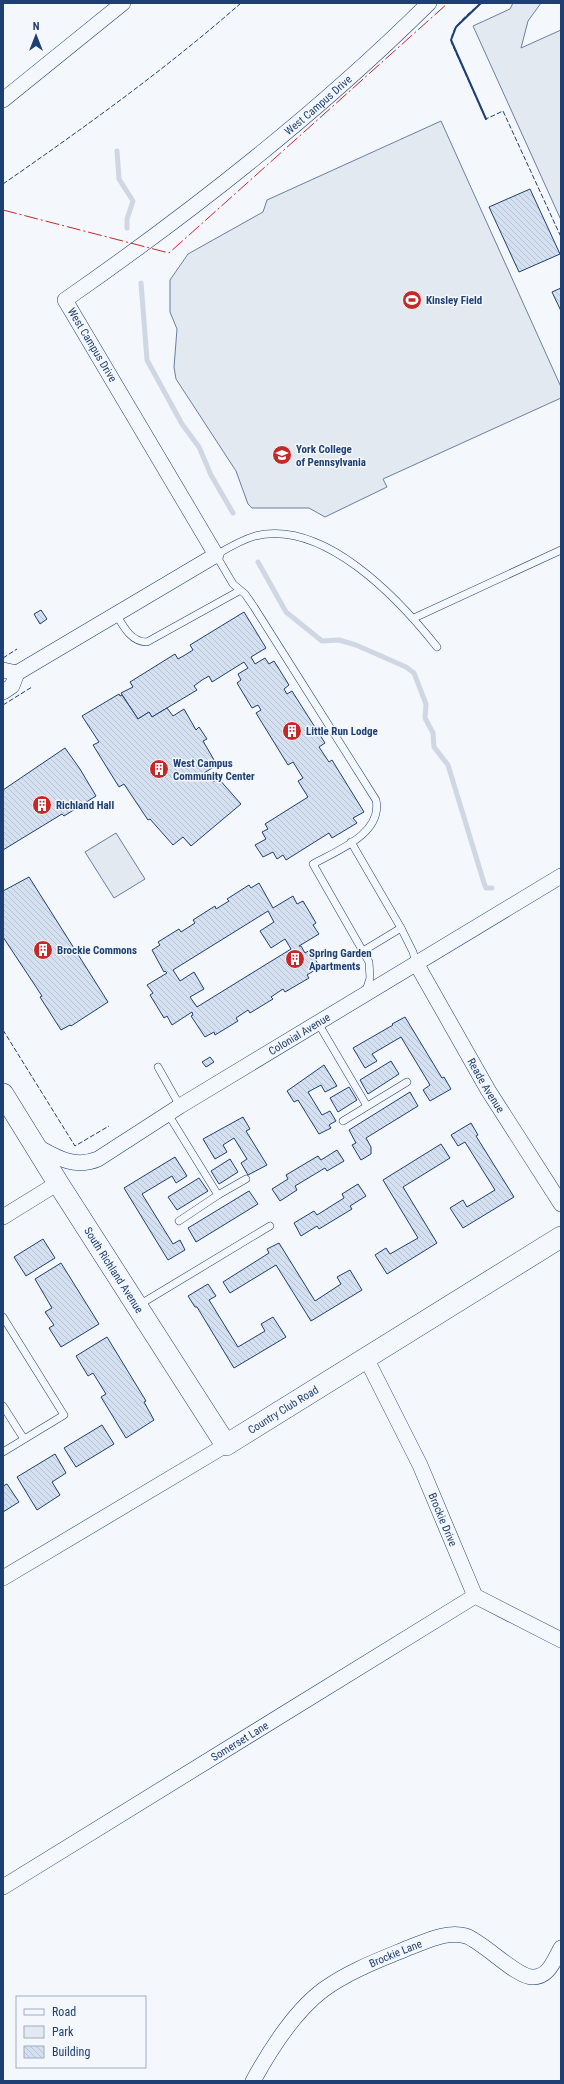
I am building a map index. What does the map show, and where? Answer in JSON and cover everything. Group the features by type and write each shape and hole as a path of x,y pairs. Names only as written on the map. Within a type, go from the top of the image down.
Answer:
{"main road":[{"name":"South Richland Avenue","path":"3,1094 58,1183 226,1445"},
{"name":"Country Club Road","path":"226,1445 561,1237"}],"street":[{"path":"3,100 123,3"},
{"name":"West Campus Drive","path":"216,554 65,300 147,241 239,170 332,93 429,3"},
{"path":"3,692 12,686 10,672 116,613 216,554"},
{"name":"Colonial Avenue","path":"35,1145 62,1160 73,1163 91,1162 174,1110 561,876"},
{"name":"Reade Avenue","path":"416,963 488,1090 561,1204"},
{"path":"3,1217 58,1183"},
{"name":"Brockie Drive","path":"366,1358 420,1466 475,1596"},
{"name":"Country Club Road","path":"3,1578 226,1445"},
{"path":"475,1596 561,1640"},
{"name":"Somerset Lane","path":"3,1887 475,1596"},
{"name":"Brockie Lane","path":"253,2081 267,2057 306,2005 322,1990 369,1964 417,1944 454,1934 472,1939 521,1974 534,1977 542,1975 549,1969 561,1948"}],"lane":[{"path":"365,994 370,978 369,962 313,864 364,834 373,821 377,805 374,796 254,607 245,594 239,591 216,554 255,536 293,536 312,541 339,553 414,618 437,647"},
{"path":"414,618 561,550"},
{"path":"116,613 126,630 132,636 142,642 147,642 239,591"},
{"path":"351,842 401,928 413,952 416,963"},
{"path":"363,951 401,928"},
{"path":"318,1023 367,1106"},
{"path":"158,1067 174,1110 218,1195"},
{"path":"343,1121 408,1082"},
{"path":"179,1221 218,1195 246,1179"},
{"path":"137,1307 270,1226"},
{"path":"3,1317 64,1414 3,1452"},
{"path":"4,1410 24,1439"}],"green space":[{"path":"513,3 541,3 528,21 521,48 561,30 561,220 473,26 510,9"},
{"name":"Kinsley Field","path":"441,121 561,387 561,398 383,479 387,487 325,517 309,508 252,508 248,504 236,471 176,379 174,367 177,329 170,312 170,280 188,254 263,212 267,200"},
{"path":"116,833 145,879 114,898 85,852"}],"building":[{"path":"530,189 560,254 519,272 489,207"},
{"path":"561,288 561,311 552,292"},
{"path":"41,610 47,619 40,624 34,614"},
{"name":"Little Run Lodge","path":"244,612 266,648 251,657 255,664 265,658 269,664 274,661 289,685 284,689 287,694 292,691 325,743 319,747 329,762 332,760 364,812 353,818 357,823 332,838 329,833 286,860 283,855 277,859 273,852 263,857 255,845 266,839 262,832 268,829 265,824 308,797 298,781 303,778 293,762 288,765 256,713 261,710 258,705 252,708 237,683 241,680 238,674 248,668 244,662 212,682 209,676 202,680 194,686 197,690 152,717 149,712 138,719 121,693 133,687 130,682 175,654 178,659 185,655 193,650 190,645"},
{"name":"West Campus Community Center","path":"119,694 120,696 122,695 138,719 149,712 152,717 167,708 173,716 184,709 196,730 199,727 207,739 203,741 217,765 204,773 214,782 218,778 241,804 191,846 183,837 173,845 150,819 148,820 124,784 119,787 93,745 99,742 82,716"},
{"name":"Richland Hall","path":"65,748 80,769 96,796 64,816 62,814 3,850 3,790"},
{"name":"Brockie Commons","path":"29,877 108,1002 71,1026 70,1025 61,1030 40,997 42,996 3,937 3,891"},
{"name":"Spring Garden Apartments","path":"259,883 273,908 293,896 297,904 303,901 316,923 313,925 319,934 299,946 301,946 305,953 310,950 318,964 313,967 315,970 307,975 309,978 285,992 283,989 271,997 273,999 250,1013 248,1010 236,1018 238,1021 215,1035 214,1032 205,1037 191,1016 193,1015 192,1012 172,1025 167,1016 164,1018 150,995 153,993 147,985 167,973 165,971 164,972 152,950 160,945 158,942 179,929 181,932 195,923 193,920 215,906 216,909 229,901 227,899 249,885 251,888","holes":["268,911 274,922 260,931 271,948 285,939 291,949 197,1007 190,997 204,989 194,972 180,981 173,970"]},
{"path":"405,1017 442,1078 444,1077 451,1089 430,1101 423,1090 430,1085 401,1037 372,1054 377,1061 365,1068 353,1048"},
{"path":"210,1057 214,1062 206,1067 202,1062"},
{"path":"391,1061 399,1074 368,1094 360,1080"},
{"path":"324,1065 337,1086 325,1092 321,1085 308,1092 322,1115 330,1111 336,1121 329,1125 331,1128 319,1134 298,1100 294,1102 287,1091"},
{"path":"349,1087 357,1100 338,1112 330,1098"},
{"path":"410,1092 418,1106 366,1138 371,1147 371,1154 361,1160 352,1145 356,1143 349,1130"},
{"path":"243,1117 250,1129 246,1131 267,1165 248,1175 241,1163 247,1159 234,1138 223,1145 227,1152 215,1159 203,1139"},
{"path":"471,1123 478,1135 476,1136 514,1197 463,1228 450,1208 463,1200 467,1207 495,1190 465,1142 458,1146 451,1135"},
{"path":"441,1144 450,1158 403,1187 437,1243 387,1274 375,1255 386,1248 390,1254 418,1238 383,1180"},
{"path":"337,1150 344,1161 327,1171 325,1168 295,1186 297,1190 280,1201 272,1189 288,1179 286,1175 318,1156 321,1160"},
{"path":"175,1157 187,1176 176,1183 172,1176 142,1194 173,1244 180,1240 185,1250 168,1260 124,1188"},
{"path":"230,1159 238,1172 219,1184 211,1171"},
{"path":"199,1178 208,1191 177,1210 168,1197"},
{"path":"358,1184 366,1196 350,1206 352,1209 319,1229 317,1226 301,1236 294,1223 314,1211 317,1215 344,1198 342,1194"},
{"path":"249,1191 258,1204 196,1242 188,1228"},
{"path":"43,1239 55,1258 26,1276 14,1257"},
{"path":"279,1243 315,1301 341,1284 337,1277 350,1270 362,1290 311,1321 276,1265 230,1293 223,1282 269,1253 267,1249"},
{"path":"61,1263 99,1324 61,1347 49,1328 54,1325 45,1312 52,1308 35,1279"},
{"path":"208,1284 216,1296 209,1300 238,1347 265,1331 261,1324 273,1317 286,1337 234,1368 197,1307 195,1307 188,1296"},
{"path":"107,1337 146,1401 144,1402 154,1420 126,1438 101,1397 106,1394 93,1373 88,1376 76,1356"},
{"path":"102,1425 114,1444 76,1467 64,1448"},
{"path":"55,1454 66,1473 52,1482 60,1495 37,1510 17,1477"},
{"path":"7,1484 19,1502 3,1512 3,1486"}],"waterway":[{"path":"117,151 119,179 133,201 127,219 127,228"},
{"path":"141,283 147,360 182,424 199,447 211,475 233,513"},
{"path":"258,562 286,612 322,641 339,640 356,645 406,667 414,673 426,704 425,718 433,733 434,747 448,765 484,883 486,888 492,888"}],"fence":[{"path":"3,184 125,97 184,51 241,3"},
{"path":"481,3 457,26 453,32 452,44 486,119 503,111 561,237"},
{"path":"3,658 17,649"},
{"path":"3,705 32,687"},
{"path":"3,1030 75,1146 109,1126"}],"wall":[{"path":"481,3 456,27 451,40 486,119"}],"power":[{"path":"3,210 169,253 448,3"}],"place":[{"name":"Kinsley Field","path":"412,300"},
{"name":"York College of Pennsylvania","path":"282,455"},
{"name":"Little Run Lodge","path":"292,731"},
{"name":"West Campus Community Center","path":"159,769"},
{"name":"Richland Hall","path":"42,805"},
{"name":"Brockie Commons","path":"43,950"},
{"name":"Spring Garden Apartments","path":"295,959"}]}
